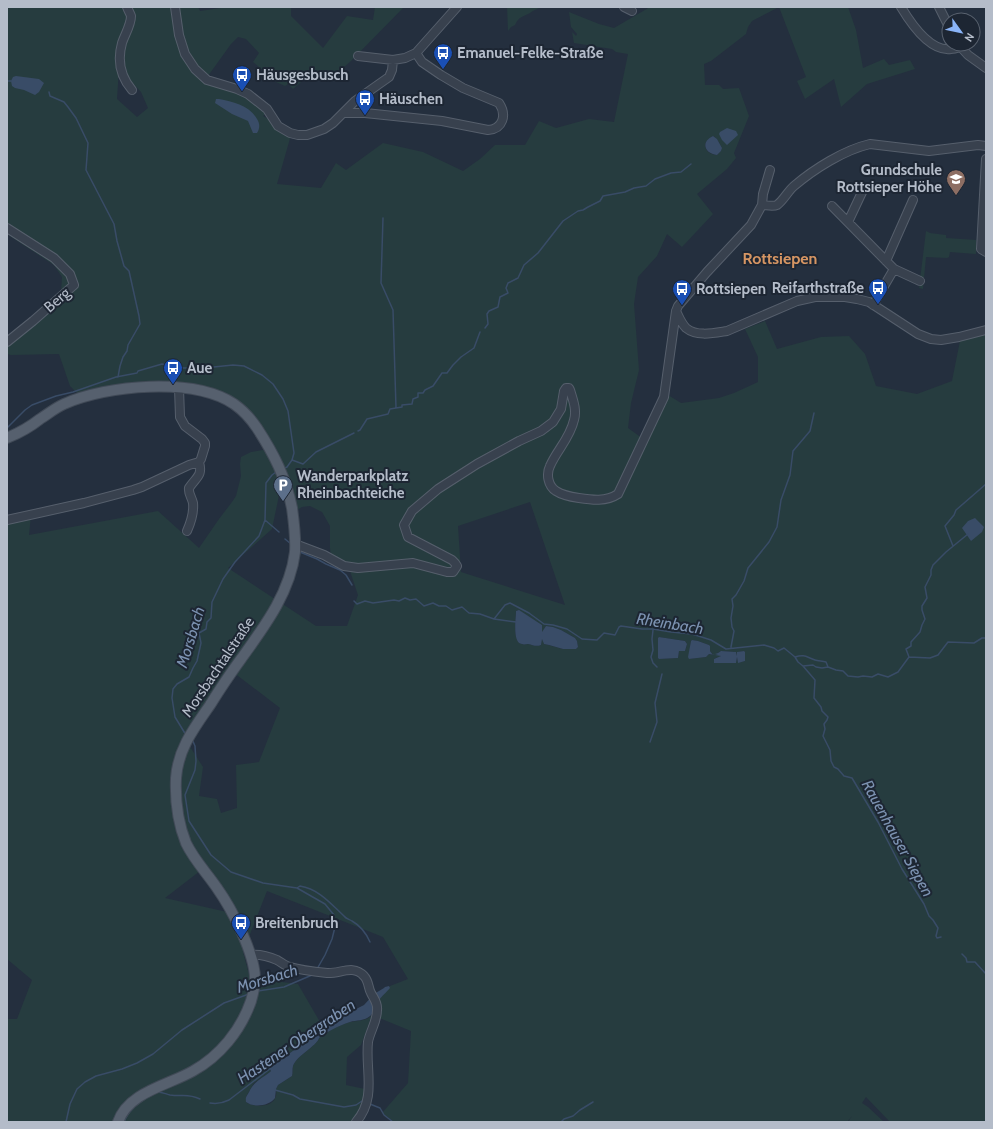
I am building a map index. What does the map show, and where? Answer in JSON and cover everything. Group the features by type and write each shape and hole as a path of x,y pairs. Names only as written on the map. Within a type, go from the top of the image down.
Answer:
{"main road":[{"name":"Morsbachtalstraße","path":"7,438 28,428 62,405 80,398 117,390 159,387 179,388 215,395 239,408 257,428 281,470 293,514 295,544 294,558 285,588 264,627 230,674 189,737 180,753 176,776 177,804 182,831 194,858 218,889 232,913 250,955 255,972 255,984 252,997 243,1019 222,1049 210,1060 194,1070 144,1094 125,1109 119,1117 118,1122"}],"street":[{"path":"127,7 131,15 122,44 120,61 125,82 132,90"},
{"path":"175,7 179,35 185,54 195,69 207,80 237,88 248,94 267,109 278,126 285,131 298,135 324,129 333,123 355,101 389,77 392,70 393,60"},
{"path":"358,56 393,60 405,58 416,53 457,7"},
{"path":"624,7 632,11"},
{"path":"900,7 919,33 928,41 941,48"},
{"path":"966,52 973,60 986,68"},
{"path":"344,112 442,121 488,130 497,128 502,120 503,112 499,103 463,88 441,75 422,62 416,53"},
{"path":"762,205 775,206 792,188 816,169 862,146 870,144 929,151 978,145 986,146"},
{"path":"986,159 981,249 986,252"},
{"path":"295,544 324,555 344,566 358,568 413,563 441,571 452,572 457,566 456,563 408,537 404,525 412,511 438,489 477,464 541,432 553,422 561,409 564,391 566,388 569,388 570,390 576,412 568,438 549,467 548,480 550,486 555,491 572,497 593,500 611,498 618,494 664,397 676,311 681,301 751,225 762,205 763,194 770,170"},
{"path":"848,222 864,188"},
{"path":"886,261 913,200"},
{"path":"832,206 894,269 920,281"},
{"name":"Berg","path":"7,228 54,258 70,274 74,285 7,342"},
{"path":"873,304 894,269"},
{"path":"676,311 686,328 692,331 706,333 726,331 797,301 815,297 857,299 873,304 918,334 932,339 941,340 986,330"},
{"path":"7,520 84,503 133,490 199,462 202,459 205,443 185,426 180,417 179,388"},
{"path":"187,531 193,512 193,505 188,490 200,473 201,469 199,462"},
{"path":"250,955 263,955 288,966 328,973 351,970 359,972 367,980 370,992 377,1005 377,1016 368,1043 369,1091 367,1102 364,1110 356,1122"}],"green space":[{"path":"7,7 198,7 200,11 227,7 291,7 291,16 323,48 347,16 373,20 375,7 404,7 351,61 329,80 315,70 293,89 288,84 285,86 276,82 253,62 259,53 246,39 238,37 231,44 208,76 207,81 215,85 249,95 256,99 268,112 263,116 282,132 291,135 277,184 321,188 336,163 346,170 383,143 423,152 463,171 480,159 495,145 525,145 539,121 556,128 589,119 614,122 628,54 616,52 612,49 574,43 572,32 576,36 577,34 571,27 569,12 599,24 614,28 650,7 779,7 752,21 746,34 711,61 704,64 705,85 719,85 723,89 739,88 749,116 734,153 736,158 727,169 697,194 713,214 682,247 667,234 657,256 638,277 634,304 639,370 631,403 628,428 646,441 664,407 668,395 681,403 719,398 758,382 758,357 745,329 765,321 777,349 821,337 849,336 865,354 876,386 917,394 952,381 960,341 986,333 986,1122 890,1122 866,1097 862,1103 884,1122 848,1122 852,1116 847,1122 394,1122 382,1113 408,1083 411,1031 372,1015 361,1045 347,1057 346,1085 365,1089 365,1102 356,1120 352,1122 7,1122 7,1019 17,1019 32,980 7,959 7,520 31,515 29,535 158,511 199,548 236,496 241,476 241,457 251,452 263,450 267,453 282,481 272,529 228,568 316,626 347,626 358,595 348,565 331,557 330,526 322,512 310,506 302,507 295,511 289,484 272,447 253,420 234,402 219,394 187,387 127,388 80,396 70,386 59,354 7,354 7,344 39,318 61,293 62,277 54,265 7,234","holes":["119,68 141,92 148,108 137,117 117,99","713,136 717,139 722,148 721,151 717,155 709,153 705,145 706,142","530,502 565,605 461,572 458,526","518,610 542,625 542,633 546,626 561,630 575,638 578,647 576,649 563,649 544,644 542,637 541,645 536,646 522,644 517,639 515,630 516,611","659,637 685,641 687,644 685,651 679,651 678,658 659,659","692,640 709,645 710,651 713,655 709,654 706,657 689,659","721,651 736,652 737,656 738,652 744,651 745,661 738,662 737,657 736,663 714,663 714,659 722,656 716,654","229,669 280,708 259,762 236,765 237,808 221,813 217,799 199,796 203,767 185,739","200,871 227,912 165,898","267,891 383,937 408,979 390,986 377,1001 376,999 373,1001 373,1011 369,1018 342,1025 319,1038 315,1044 302,1054 295,1062 292,1076 278,1085 276,1089 276,1096 270,1104 262,1106 249,1104 246,1102 246,1097 254,1083 271,1071 269,1068 322,1028 324,1029 298,984 250,978 243,952"]},
{"path":"507,7 542,7 520,18 508,31"},
{"path":"779,7 848,7 856,30 863,68 884,59 889,65 910,60 915,69 867,84 841,107 834,79 805,99 797,81 806,77"},
{"path":"926,231 946,235 946,238 976,240 976,254 950,252 949,257 947,258 926,257 923,289 919,288"}],"water":[{"path":"16,76 39,79 44,83 39,92 35,95 12,86 11,81 13,77"},
{"path":"216,99 235,103 250,110 259,123 257,133 253,133 248,121 232,114 215,103"},
{"path":"727,128 736,131 738,135 727,145 719,134"},
{"path":"713,136 717,139 722,148 717,155 709,152 705,144 709,138"},
{"path":"975,518 984,527 982,532 971,541 962,528 968,521"},
{"path":"519,610 542,625 542,632 546,626 561,630 575,638 578,647 576,649 563,649 544,644 542,639 541,645 539,646 519,643 517,640 515,625 516,611"},
{"path":"659,637 685,641 687,644 685,651 679,651 678,658 659,659"},
{"path":"692,640 709,645 710,651 713,655 709,654 706,657 689,659 688,657"},
{"path":"721,651 736,652 737,656 737,652 744,651 745,661 738,663 737,657 736,663 714,663 714,659 721,656 715,655 718,655 715,654"},
{"path":"389,986 390,988 377,1002 368,1018 352,1021 330,1031 319,1038 315,1044 298,1058 293,1066 292,1076 278,1085 275,1098 272,1101 261,1105 253,1105 246,1102 246,1097 254,1084 271,1071 269,1068 323,1028 324,1029 364,1005 374,994"}],"waterway":[{"path":"49,92 50,96 64,102 68,107 76,118 88,143 86,170 114,224 124,266 129,271 140,324 123,357 118,377"},
{"path":"485,328 488,324 487,314 489,311 498,307 500,297 508,293 506,288 508,283 518,278 524,265 538,253 563,221 578,211 600,201 603,196 646,186 655,179 671,173 681,172 691,164"},
{"path":"383,218 381,283 393,310 396,408"},
{"path":"358,431 367,419 388,414 390,409 402,407 402,405 412,404 413,399 418,397 418,393 423,393 425,390 433,386 442,373 447,373 461,357 474,348 480,332"},
{"name":"Morsbach","path":"7,428 32,405 116,377 137,373 138,371 162,364 180,368 204,368 233,365 244,366 262,375 273,384 283,399 288,411 294,453 292,460 287,467 283,469"},
{"path":"731,647 734,631 731,618 733,606 732,599 744,581 748,568 769,542 777,527 781,500 790,475 793,451 810,431 814,413"},
{"path":"292,460 303,464 316,452 354,433"},
{"name":"Morsbach","path":"186,735 175,717 172,698 173,689 177,684 189,677 197,661 201,643 199,633 206,629 207,622 211,618 212,602 223,579 235,562 259,536 265,520 266,483 276,472"},
{"path":"953,546 945,526 956,510 986,484"},
{"name":"Rheinbach","path":"265,520 279,532"},
{"path":"909,657 906,649 911,646 911,642 920,632 925,619 922,606 927,598 925,587 931,575 933,565 968,534"},
{"name":"Rheinbach","path":"285,539 291,544"},
{"name":"Rheinbach","path":"300,552 340,570 346,575 352,585"},
{"name":"Rheinbach","path":"354,601 357,604 365,601 373,603 394,600 399,601 405,598 410,600 416,599 424,606 433,603 439,606 446,606 452,610 462,607 469,613 480,614 494,619 505,605 510,603 529,613 544,624 567,629 582,639 597,640 604,633 615,635 621,626 692,634 711,640 726,649 764,645 778,651 784,648 803,666 813,665 822,668 828,667 843,671 848,676 858,677 872,677 878,674 888,677 898,672 909,657 930,658 938,655 948,642 974,643 982,638 986,638"},
{"path":"494,619 516,622"},
{"path":"653,630 653,650 651,657 653,663 657,667"},
{"name":"Rheinbach","path":"795,657 803,656 826,662 828,667"},
{"name":"Rauenhauser Siepen","path":"803,666 815,680 814,698 821,707 822,711 828,717 824,724 825,729 823,736 830,750 831,761 834,767 844,776 852,778 878,822 902,869 924,904 929,916 938,928 937,938 941,937"},
{"path":"650,742 657,722 655,703 662,674"},
{"name":"Morsbach","path":"192,739 195,746 195,770 185,795 189,821 211,855 231,872 263,883 297,888 325,904 334,915 335,927 332,939 317,969"},
{"path":"297,888 300,886 313,890 319,894 346,918 361,927 370,942"},
{"name":"Rauenhauser Siepen","path":"962,954 966,958 967,962 975,962 986,974"},
{"name":"Morsbach","path":"258,991 284,987 312,975"},
{"name":"Morsbach","path":"66,1122 70,1104 77,1089 85,1082 96,1076 137,1063 153,1054 182,1030 224,1003 249,994"},
{"name":"Hastener Obergraben","path":"210,1103 220,1103 229,1100 271,1068"},
{"path":"275,1089 300,1099 344,1107 356,1105 362,1101"},
{"name":"Hastener Obergraben","path":"157,1092 174,1096 192,1096 200,1099"},
{"name":"Hastener Obergraben","path":"124,1122 133,1109 145,1099"},
{"path":"561,1122 564,1119 573,1116 593,1102"},
{"path":"370,1104 380,1108 384,1115 393,1122"}],"place":[{"name":"Emanuel-Felke-Straße","path":"443,70"},
{"name":"Häusgesbusch","path":"242,92"},
{"name":"Häuschen","path":"365,116"},
{"name":"Grundschule Rottsieper Höhe","path":"956,196"},
{"name":"Reifarthstraße","path":"878,305"},
{"name":"Rottsiepen","path":"682,306"},
{"name":"Aue","path":"173,385"},
{"name":"Wanderparkplatz Rheinbachteiche","path":"283,502"},
{"name":"Breitenbruch","path":"241,940"}],"district":[{"name":"Rottsiepen","path":"780,258"}]}
